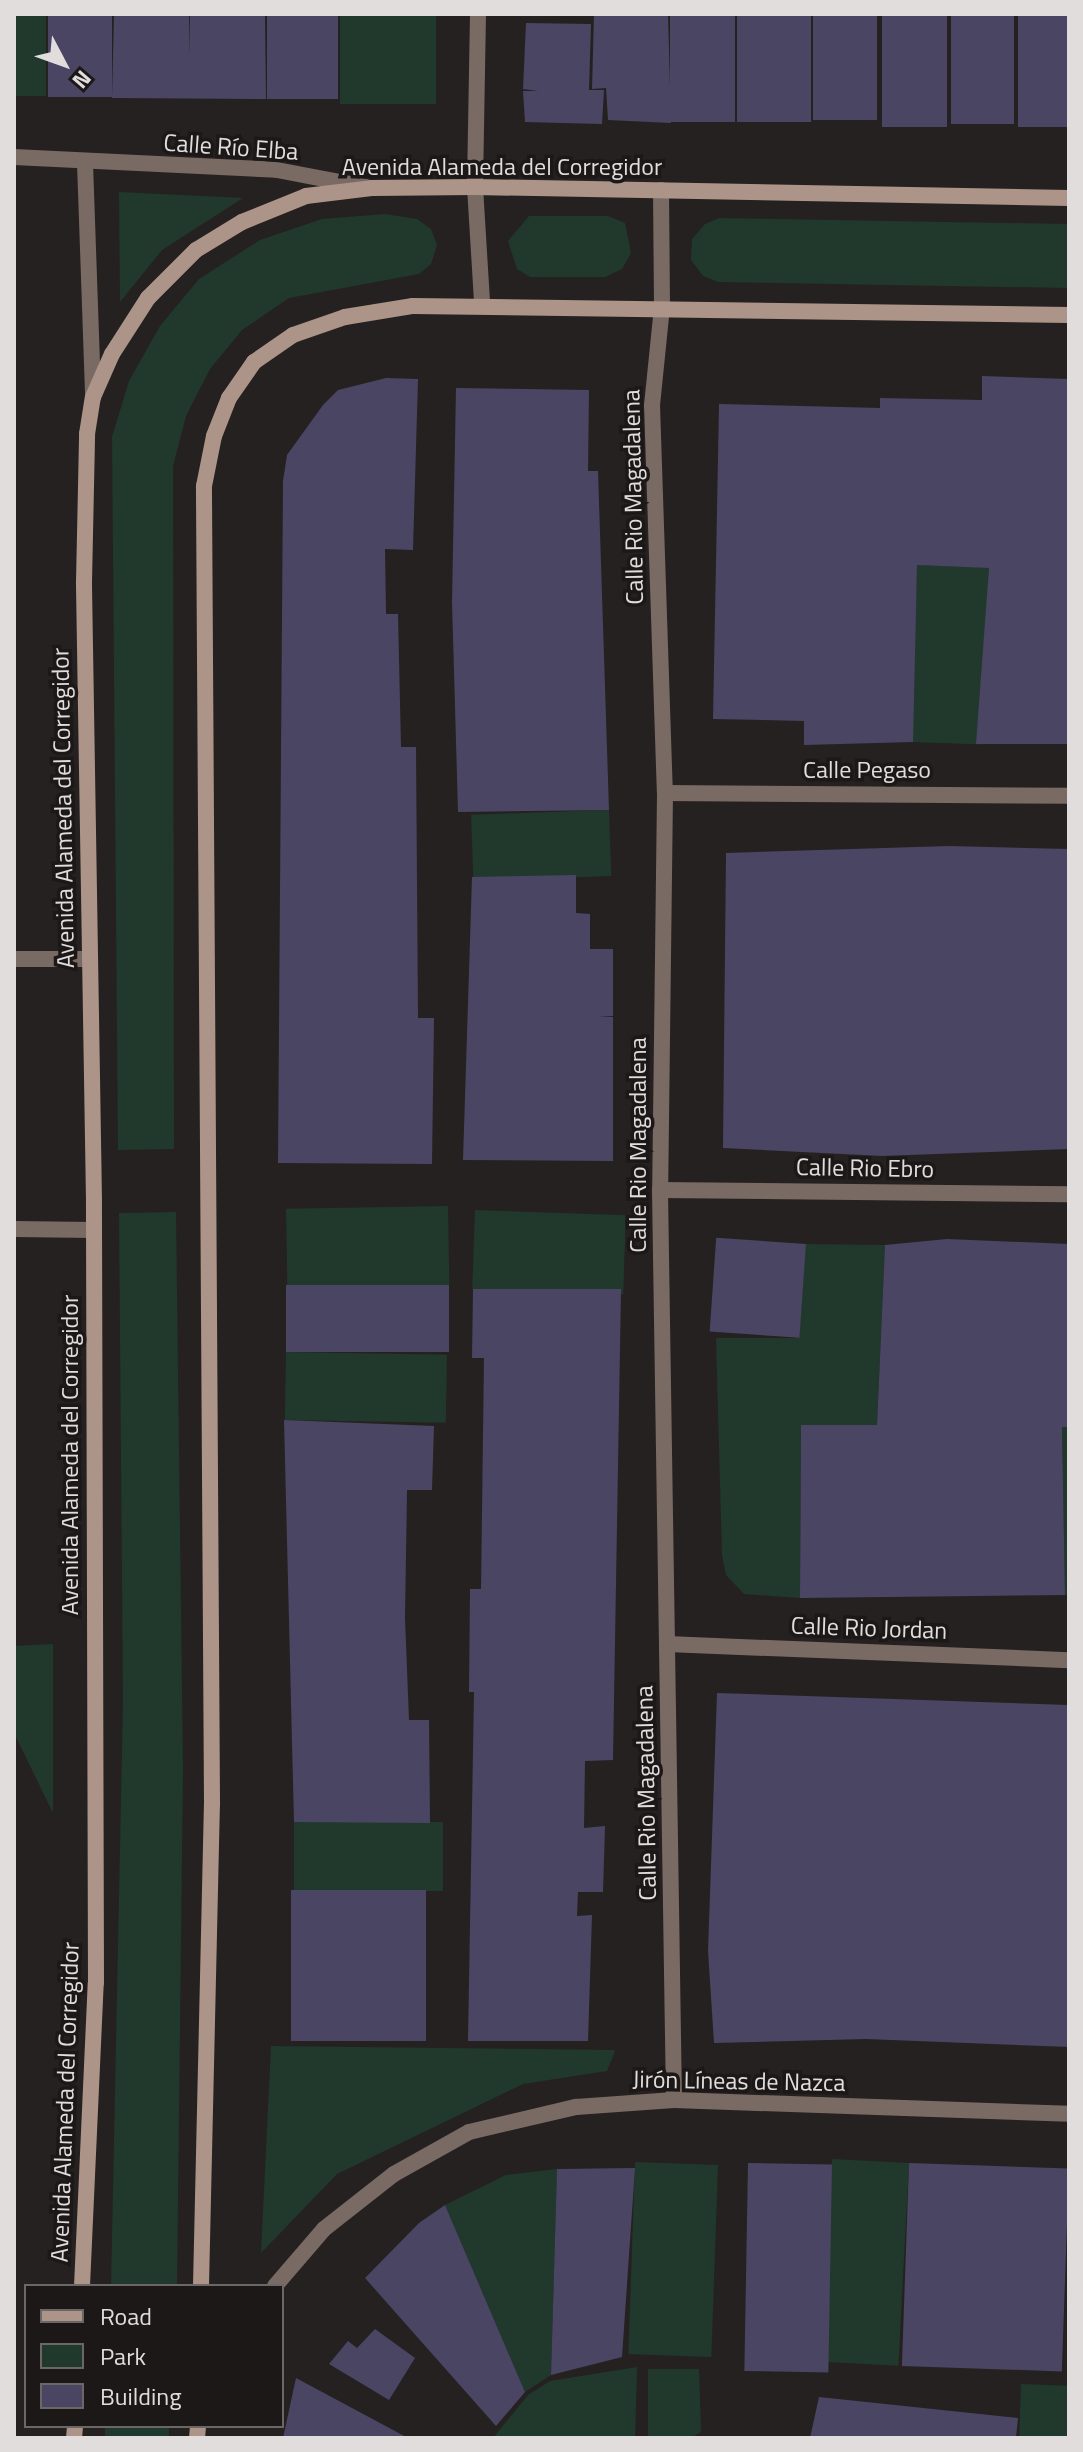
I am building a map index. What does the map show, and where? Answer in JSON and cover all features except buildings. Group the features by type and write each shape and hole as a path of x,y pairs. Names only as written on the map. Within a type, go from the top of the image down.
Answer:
{"main road":[{"name":"Avenida Alameda del Corregidor","path":"82,2284 96,1983 93,1230 84,582 93,397 112,354 148,298 196,250 242,222 306,196 372,188 475,187 1069,198"},
{"path":"201,2284 212,1804 204,486 214,436 229,398 254,362 293,335 345,317 399,308 482,303 1069,315"}],"street":[{"path":"478,14 475,187 482,303"},
{"name":"Calle Río Elba","path":"14,157 85,163 277,170 372,188"},
{"path":"85,163 93,397"},
{"name":"Calle Rio Magadalena","path":"661,190 662,307 652,405 665,793 660,1190 674,2100"},
{"name":"Calle Pegaso","path":"665,793 1069,796"},
{"path":"14,959 89,959"},
{"name":"Calle Rio Ebro","path":"660,1190 1069,1194"},
{"path":"14,1229 93,1230"},
{"name":"Calle Rio Jordan","path":"667,1644 1069,1660"},
{"name":"Jirón Líneas de Nazca","path":"277,2284 324,2229 394,2174 469,2132 576,2107 674,2100 1069,2114"}],"green space":[{"path":"14,14 46,14 46,96 14,96"},
{"path":"340,14 436,14 436,104 340,104"},
{"path":"119,192 243,198 162,250 120,302"},
{"path":"385,214 417,219 431,229 437,245 431,264 419,274 289,298 242,330 210,369 186,416 173,466 174,1149 118,1150 112,437 129,381 160,326 199,279 260,240 322,219"},
{"path":"529,216 608,216 625,223 631,253 622,269 605,277 530,277 517,269 508,241"},
{"path":"719,218 1069,224 1069,288 718,282 703,276 691,260 692,239 705,224"},
{"path":"917,565 989,568 983,744 911,742"},
{"path":"609,810 611,876 473,881 471,815"},
{"path":"448,1206 449,1285 287,1288 286,1209"},
{"path":"475,1210 626,1215 623,1294 472,1289"},
{"path":"176,1212 183,1768 177,2284 111,2284 123,1702 119,1213"},
{"path":"806,1244 885,1245 877,1425 801,1426 800,1598 744,1594 726,1575 722,1555 716,1338 799,1338"},
{"path":"286,1352 447,1355 446,1423 285,1420"},
{"path":"1062,1427 1069,1427 1069,1595 1065,1595"},
{"path":"53,1644 53,1813 14,1733 14,1646"},
{"path":"294,1822 443,1822 443,1891 294,1891"},
{"path":"271,2046 615,2051 607,2071 523,2084 337,2174 261,2253"},
{"path":"832,2159 909,2163 898,2366 821,2362"},
{"path":"635,2162 718,2165 711,2357 628,2354"},
{"path":"557,2169 551,2375 525,2392 445,2205 506,2175"},
{"path":"637,2367 635,2438 493,2438 528,2395 550,2381"},
{"path":"648,2369 699,2369 701,2432 691,2438 648,2438"},
{"path":"1021,2384 1069,2386 1067,2438 1019,2438"},
{"path":"105,2428 169,2428 169,2438 105,2438"}]}
